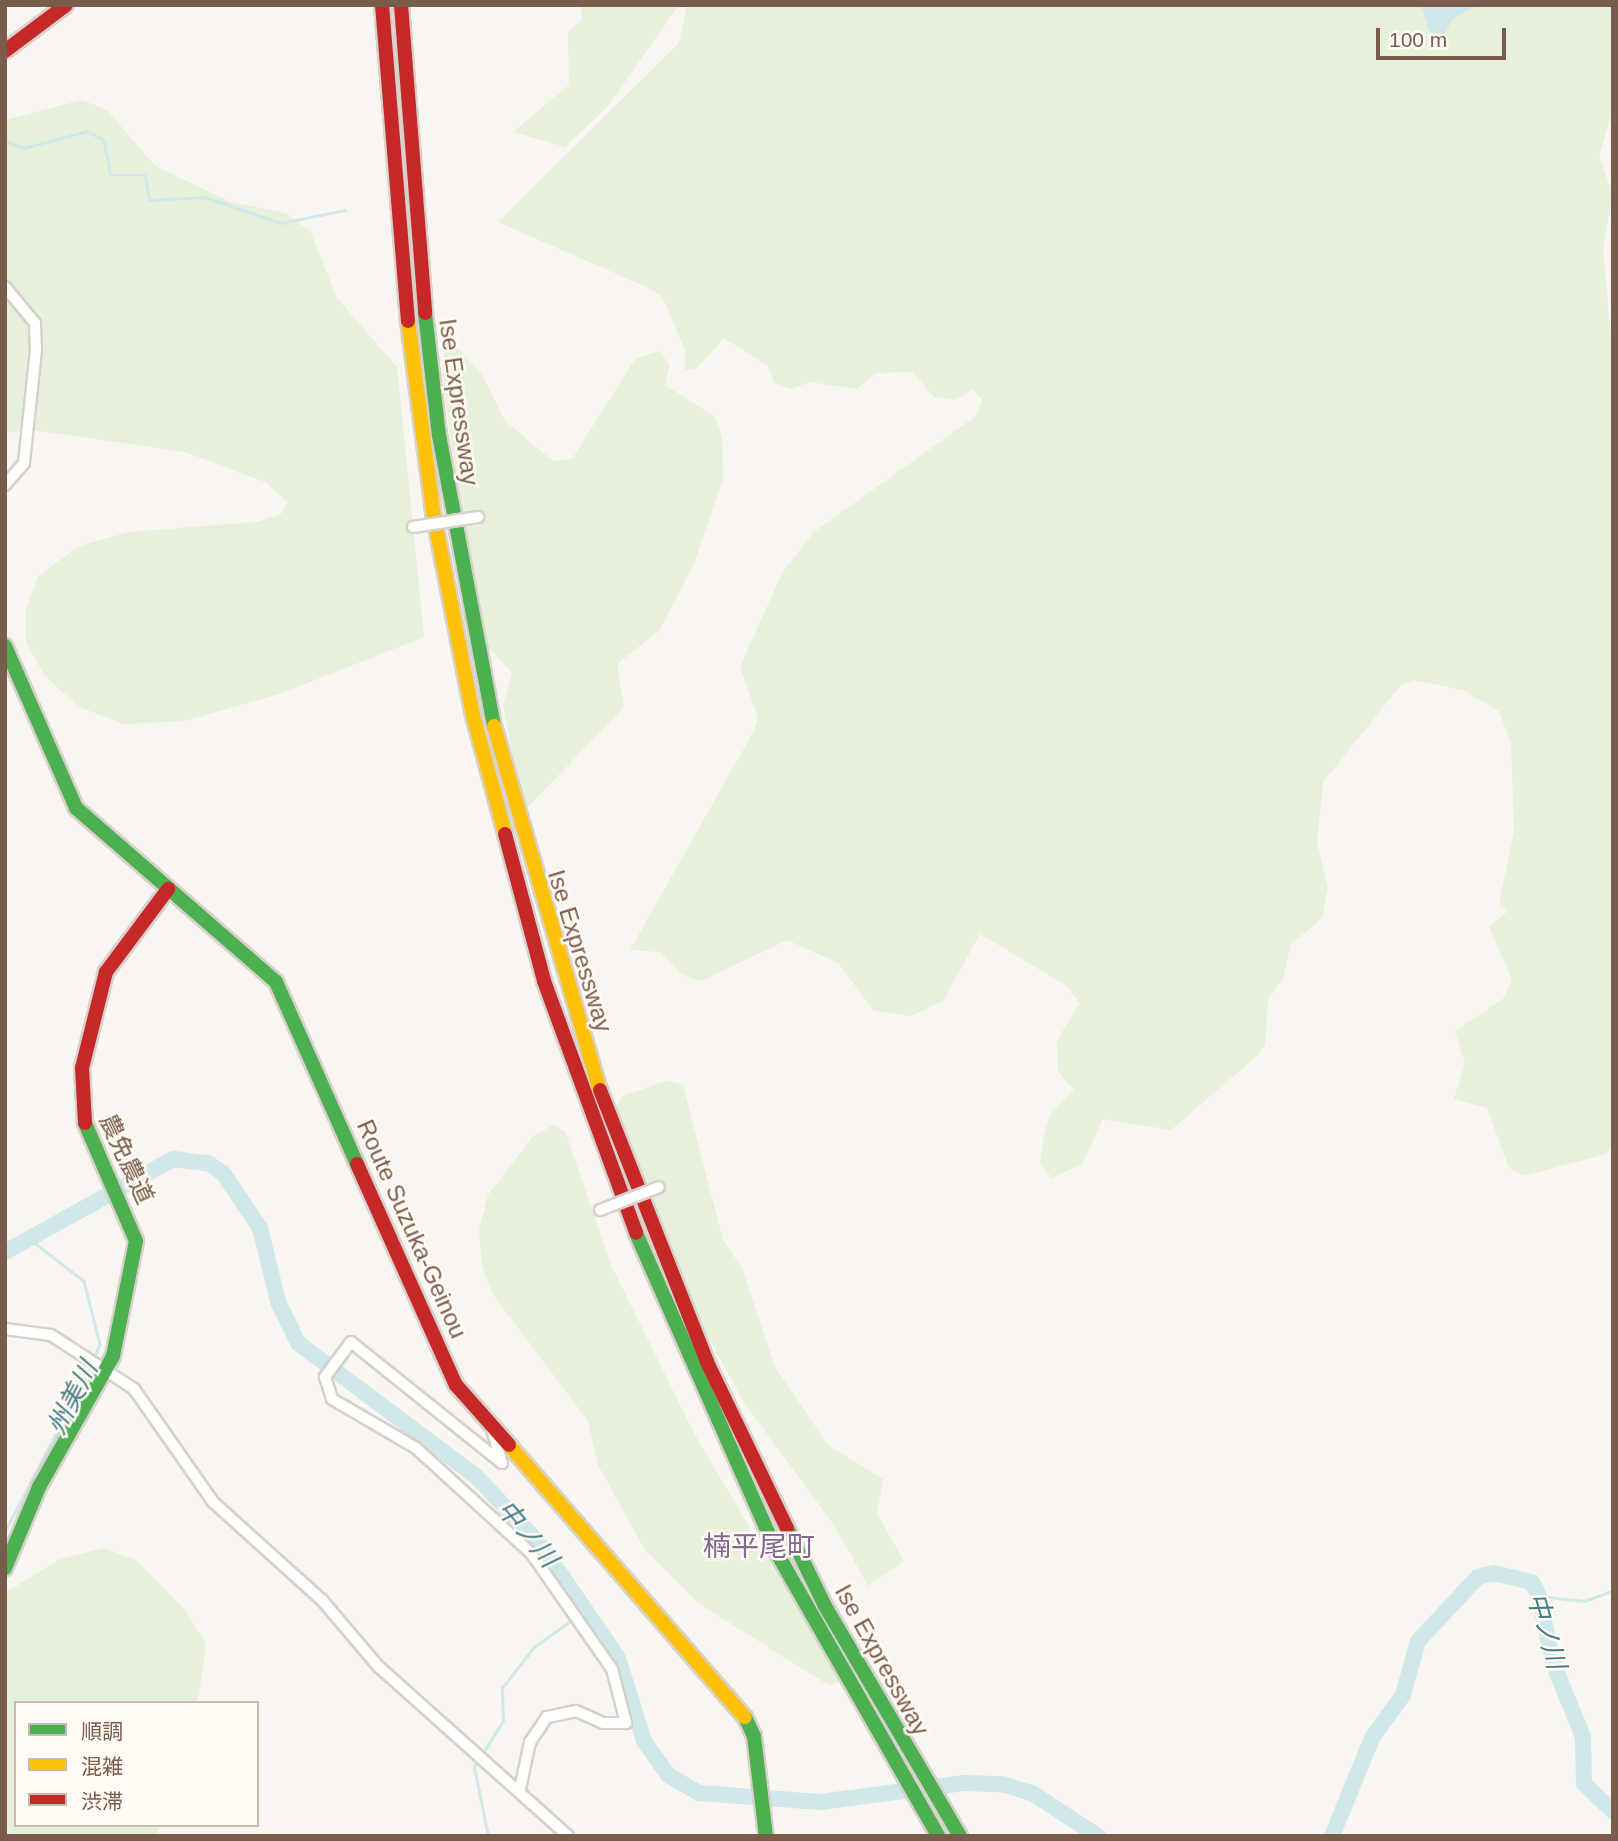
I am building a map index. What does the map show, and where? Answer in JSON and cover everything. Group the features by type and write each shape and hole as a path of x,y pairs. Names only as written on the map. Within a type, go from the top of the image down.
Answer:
{"main road":[{"path":"5,51 66,5"},
{"name":"Ise Expressway","path":"382,5 396,225 421,443 473,715 509,860 588,1110 683,1351 778,1555 862,1708 938,1836"},
{"name":"Ise Expressway","path":"401,5 414,222 439,435 490,712 526,851 601,1092 679,1296 764,1485 878,1700 959,1834"},
{"name":"Route Suzuka-Geinou","path":"5,646 76,808 276,982 456,1385 492,1429 740,1704 754,1736 766,1830"},
{"name":"農免農道","path":"5,1568 39,1487 104,1365 136,1241 124,1203 104,1170 81,1112 82,1068 106,972 168,889"}],"street":[{"path":"5,287 35,323 36,351 24,463 5,485"},
{"path":"413,527 478,517"},
{"path":"600,1210 659,1187"},
{"path":"5,1329 51,1335 104,1365 134,1389 213,1502 322,1600 378,1666 520,1789 568,1836"},
{"path":"492,1429 502,1463 351,1342 325,1377 332,1399 416,1448 480,1501 531,1553 612,1670 626,1723 603,1723 576,1711 547,1717 530,1742 520,1789"}],"green space":[{"path":"580,5 679,5 608,106 565,147 513,132 569,85 568,32 583,19"},
{"path":"687,5 1613,5 1613,109 1599,156 1613,194 1603,248 1613,360 1613,1147 1606,1154 1523,1176 1509,1168 1487,1108 1454,1099 1465,1063 1455,1031 1504,998 1512,979 1489,927 1508,911 1499,903 1514,832 1511,743 1499,711 1463,690 1413,680 1400,686 1323,782 1317,842 1328,888 1322,918 1291,944 1283,978 1268,999 1265,1045 1258,1055 1171,1130 1103,1119 1082,1164 1052,1178 1040,1164 1044,1135 1051,1112 1074,1090 1058,1071 1057,1040 1080,1003 1065,985 980,934 943,1001 911,1016 874,1011 838,963 787,940 701,981 683,975 660,952 630,950 755,729 758,718 740,667 782,573 814,532 976,416 982,400 973,389 956,400 934,397 913,372 877,373 857,389 810,382 791,389 774,383 768,366 724,338 697,368 685,370 685,350 663,298 651,289 498,222 679,43"},
{"path":"82,100 107,110 155,166 231,202 286,213 311,233 337,298 397,367 424,637 280,694 184,721 124,724 79,707 45,676 26,643 26,608 39,575 79,546 129,532 257,522 281,514 288,502 265,482 185,452 33,430 5,433 5,120"},
{"path":"453,343 483,376 505,421 553,461 572,459 635,359 659,351 670,365 665,385 715,417 722,437 723,479 695,561 660,630 617,664 624,707 523,812 503,705 512,673 485,644 462,526 442,371 445,349"},
{"path":"668,1080 683,1085 723,1240 742,1268 775,1367 828,1445 883,1479 877,1514 904,1561 868,1586 836,1528 743,1401 701,1324 621,1128 616,1107 623,1096"},
{"path":"553,1125 565,1131 611,1265 694,1433 840,1682 830,1686 698,1603 645,1550 598,1465 588,1421 494,1296 482,1267 479,1230 488,1195 532,1137"},
{"path":"103,1548 136,1560 183,1608 206,1643 199,1695 197,1701 14,1701 14,1827 158,1827 158,1836 5,1836 5,1593 58,1560"}],"water":[{"path":"1421,5 1477,5 1453,19 1443,37 1429,31"}],"waterway":[{"path":"5,141 24,148 87,131 104,140 111,175 145,175 150,200 205,197 281,223 345,210"},
{"name":"中ノ川","path":"5,1252 173,1159 208,1163 223,1173 260,1228 278,1302 298,1343 476,1476 540,1544 618,1658 644,1741 668,1775 699,1793 820,1802 964,1783 1002,1784 1032,1793 1098,1836"},
{"name":"州美川","path":"31,1240 84,1281 100,1344 94,1360"},
{"name":"州美川","path":"5,1531 91,1366"},
{"name":"中ノ川","path":"1332,1836 1372,1738 1403,1695 1418,1641 1478,1577 1493,1573 1532,1582 1539,1596 1553,1663 1583,1737 1584,1784 1613,1811"},
{"path":"1539,1596 1585,1601 1613,1590"},
{"path":"488,1836 474,1767 503,1721 502,1688 534,1647 586,1610"}],"traffic: fast":[{"path":"425,313 439,435 494,726"},
{"path":"5,646 76,808 276,982 357,1164"},
{"path":"5,1568 39,1487 113,1356 136,1241 85,1123"},
{"path":"636,1233 778,1555 938,1836"},
{"path":"787,1528 825,1606 960,1836"},
{"path":"745,1717 754,1736 766,1836"}],"traffic: slow":[{"path":"408,321 433,512 473,715 505,834"},
{"path":"494,726 600,1090"},
{"path":"509,1445 745,1717"}],"traffic: jam":[{"path":"5,51 66,5"},
{"path":"382,5 408,321"},
{"path":"401,5 425,313"},
{"path":"505,834 544,981 636,1233"},
{"path":"85,1123 82,1068 106,972 168,889"},
{"path":"600,1090 707,1362 787,1528"},
{"path":"357,1164 456,1385 509,1445"}],"district":[{"name":"楠平尾町","path":"759,1547"}]}
